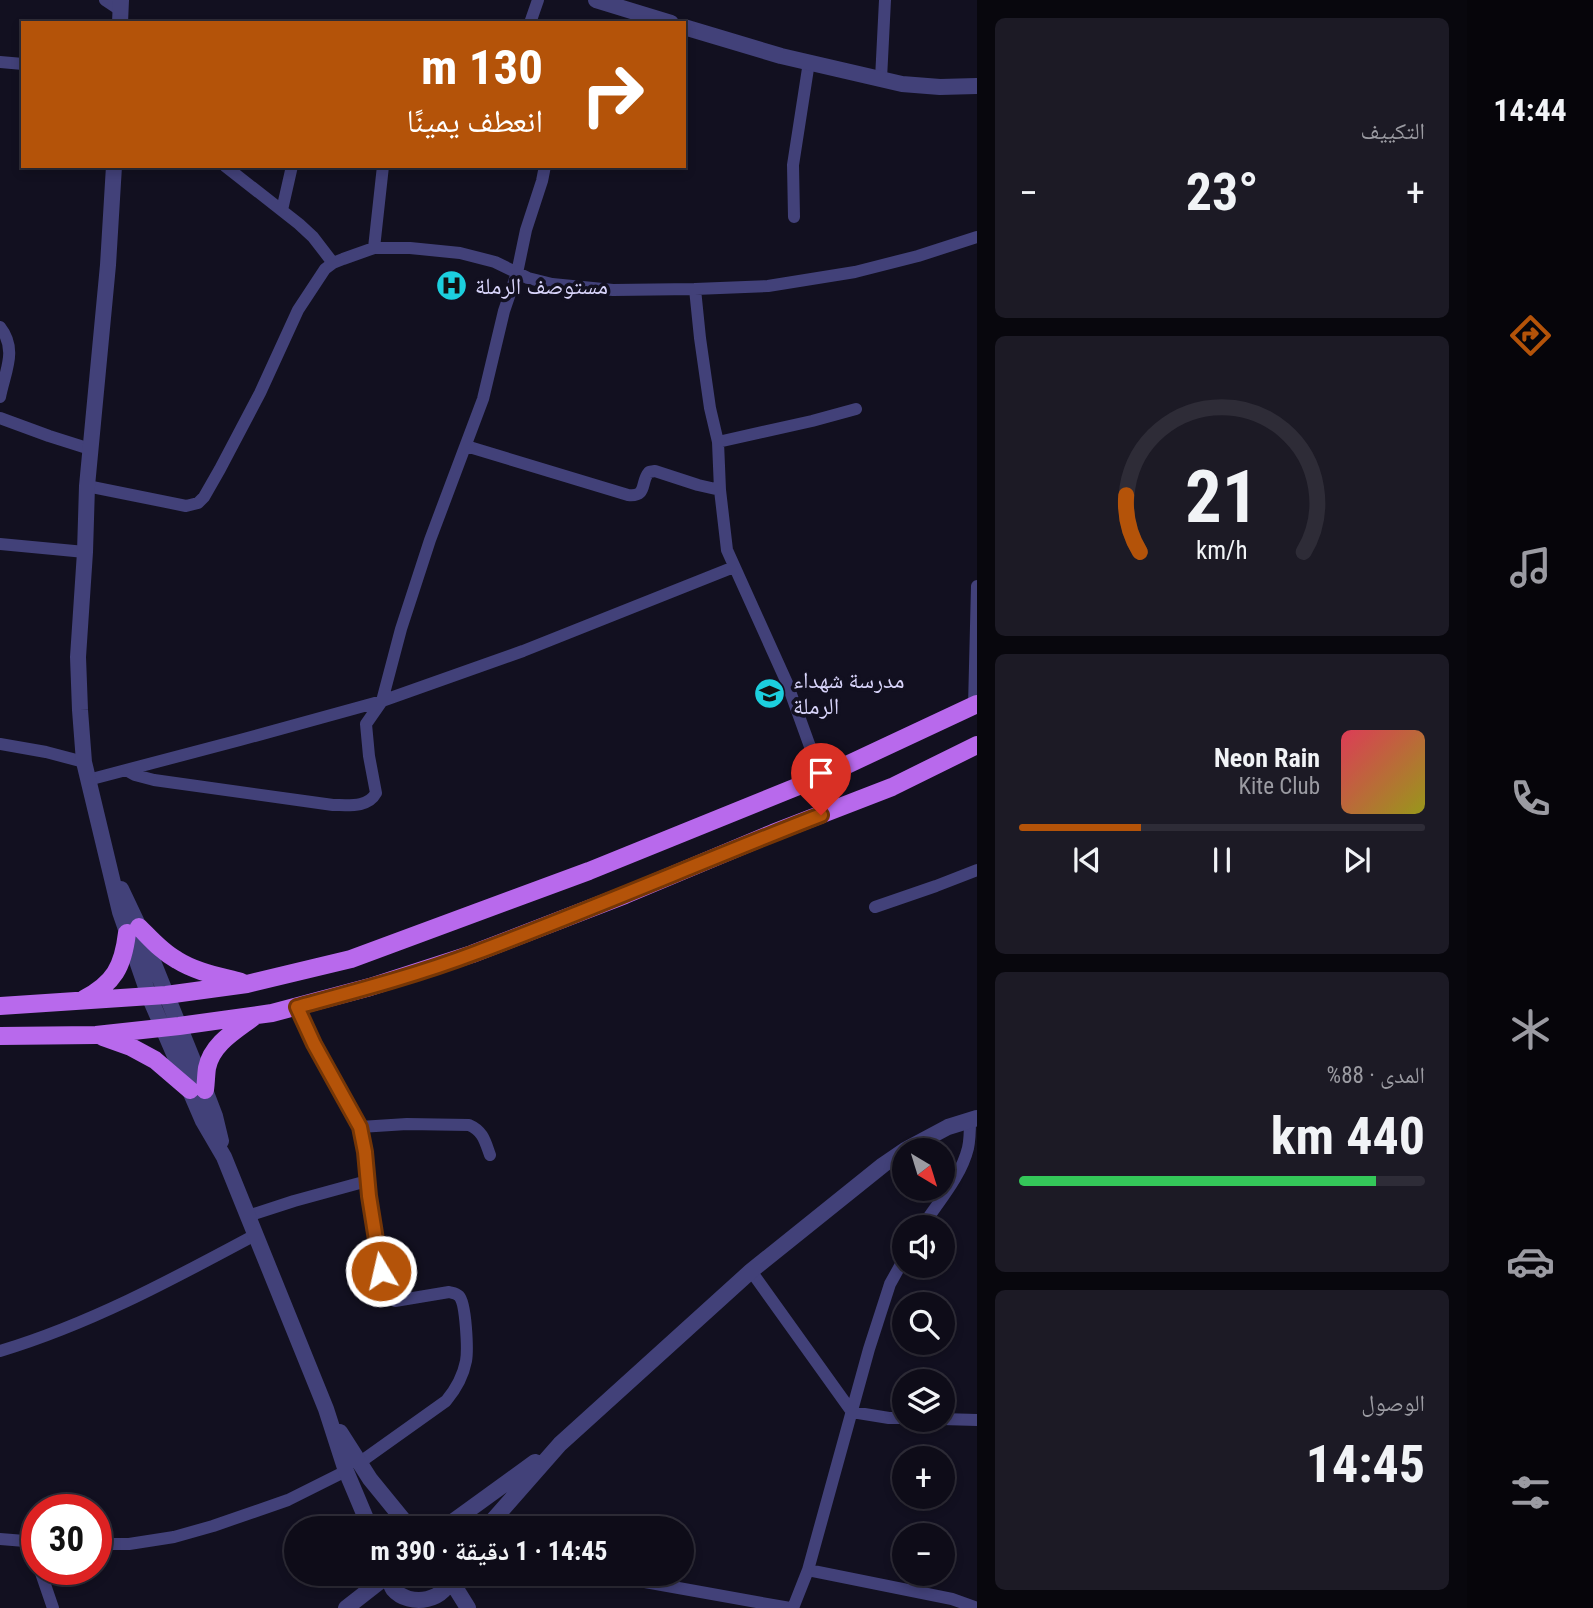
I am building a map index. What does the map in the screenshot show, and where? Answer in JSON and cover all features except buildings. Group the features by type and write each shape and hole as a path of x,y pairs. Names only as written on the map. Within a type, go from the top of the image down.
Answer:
{"main road":[{"path":"0,1006 158,996 247,984 351,959 589,871 821,777 976,705"},
{"path":"0,1036 96,1035 171,1027 297,1007 370,987 485,949 891,787 977,745"},
{"path":"79,1002 106,985 120,968 133,930 176,960 198,970 247,984"},
{"path":"96,1035 131,1046 198,1090 212,1055 222,1041 256,1015"}],"street":[{"path":"105,0 121,11"},
{"path":"531,21 538,0"},
{"path":"596,0 664,21"},
{"path":"881,79 885,0"},
{"path":"686,28 781,56 902,84 977,86"},
{"path":"0,62 21,64"},
{"path":"794,217 793,165 809,62"},
{"path":"114,168 108,265 87,486 78,657 84,762 120,912 133,930 198,1090 203,1121 224,1157 352,1467 366,1516"},
{"path":"228,168 313,237 333,263"},
{"path":"282,210 292,168"},
{"path":"374,248 383,168"},
{"path":"126,770 154,780 333,805 360,804 371,800 376,794 366,727 382,701 401,629 430,540 483,399 495,344 544,168"},
{"path":"87,486 186,506 198,502 220,470 260,393 298,310 319,277 333,263 374,248 460,253 495,262 528,278 552,284 601,289 695,289 768,286 855,272 977,237"},
{"path":"695,289 710,408 718,442 727,550 787,683 821,777"},
{"path":"0,327 11,350 0,397"},
{"path":"718,442 856,409"},
{"path":"0,418 90,449"},
{"path":"466,446 628,495 639,493 643,489 646,475 654,471 720,490"},
{"path":"0,544 85,552"},
{"path":"88,780 382,701 523,651 734,567"},
{"path":"976,705 977,586"},
{"path":"0,744 84,762"},
{"path":"875,907 977,870"},
{"path":"112,1544 174,1537 213,1526 288,1500 352,1467 446,1401 456,1389 466,1360 465,1311 456,1293 395,1301 386,1295 360,1127 314,1044 297,1007"},
{"path":"927,1138 974,1118 965,1157 930,1215"},
{"path":"360,1127 407,1124 469,1125 484,1136 491,1155"},
{"path":"461,1516 560,1444 751,1271 892,1159"},
{"path":"248,1216 294,1200 368,1181"},
{"path":"0,1351 77,1325 256,1235"},
{"path":"751,1271 852,1412 892,1418"},
{"path":"668,1586 792,1608 808,1570 869,1349 893,1278"},
{"path":"955,1419 977,1420"},
{"path":"497,1516 560,1444"},
{"path":"352,1467 399,1516"},
{"path":"0,1539 21,1541"},
{"path":"808,1570 952,1599 977,1608"},
{"path":"45,1585 52,1608"},
{"path":"346,1608 373,1586"},
{"path":"392,1586 399,1596 412,1605 436,1598 446,1586"},
{"path":"456,1586 468,1608"}],"place":[{"name":"مستوصف الرملة","path":"452,286"},
{"name":"مدرسة شهداء الرملة","path":"770,693"}],"route":[{"path":"381,1271 360,1127 314,1044 297,1007 472,954 821,815"}]}
